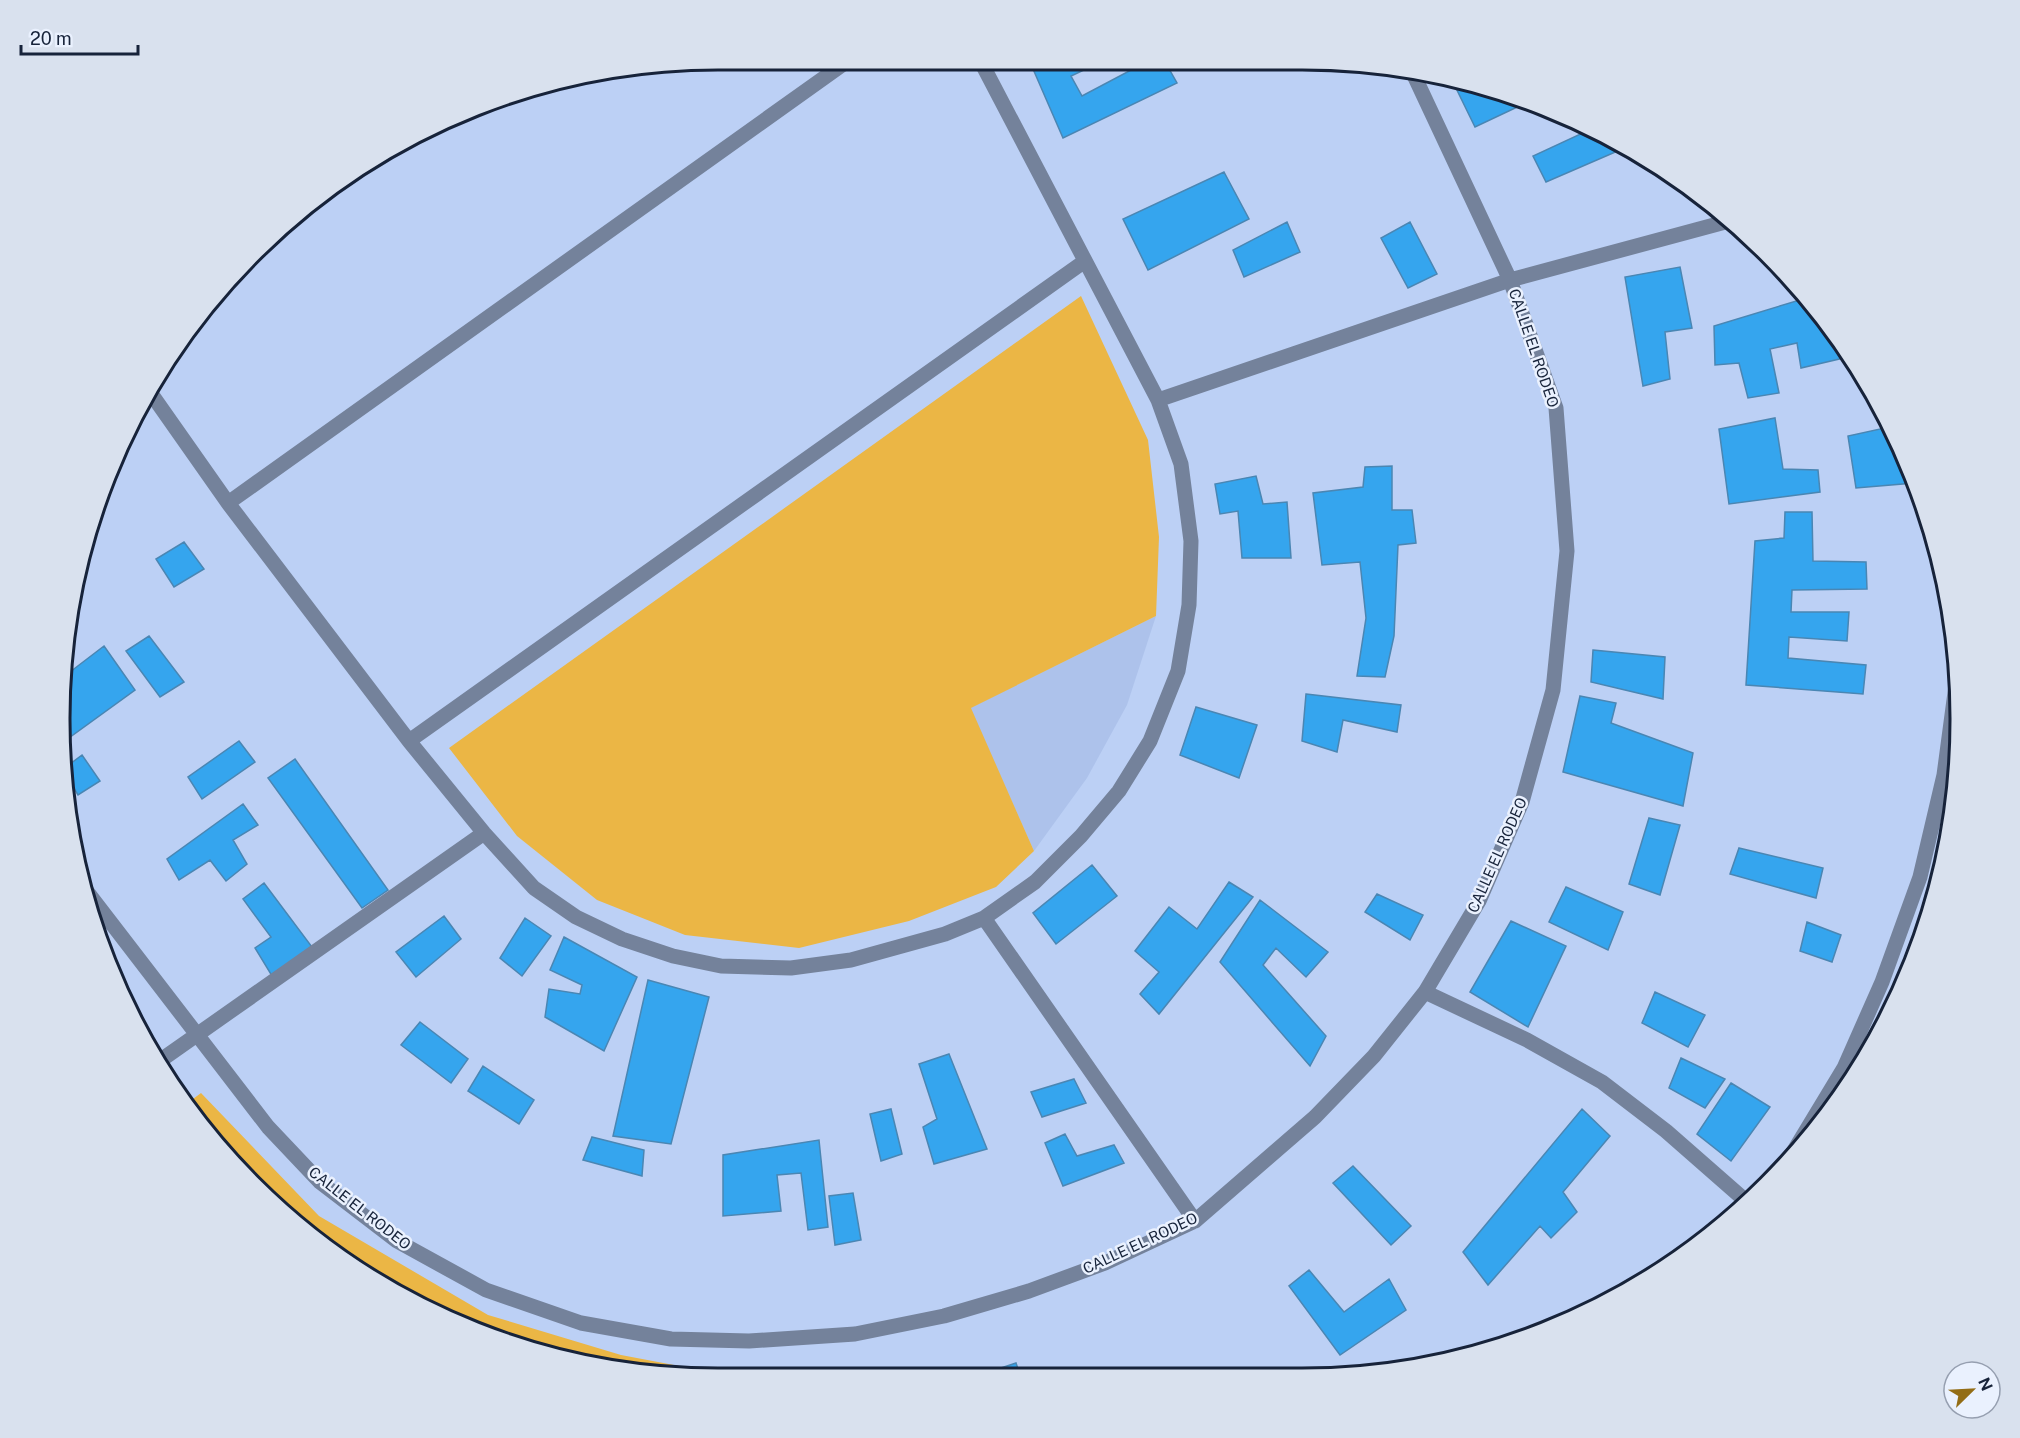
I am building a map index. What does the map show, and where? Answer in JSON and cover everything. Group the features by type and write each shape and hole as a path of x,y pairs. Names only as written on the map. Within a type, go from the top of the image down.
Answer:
{"street":[{"path":"228,503 835,70"},
{"path":"155,399 228,503 409,741 484,833 534,888 576,917 622,939 673,956 721,966 791,968 851,960 945,934 984,918 1035,882 1081,836 1119,791 1150,741 1178,671 1189,605 1191,541 1180,464 1158,400 985,70"},
{"name":"CALLE EL RODEO","path":"100,909 268,1127 320,1182 397,1241 486,1290 581,1323 671,1339 749,1341 855,1334 944,1316 1029,1291 1105,1263 1195,1221 1315,1117 1374,1056 1425,992 1479,901 1522,802 1553,690 1567,551 1556,408 1510,280 1417,81"},
{"path":"1158,400 1510,280 1720,224"},
{"path":"409,741 1085,261"},
{"path":"1823,1103 1844,1068 1882,982 1920,877 1944,775 1949,736"},
{"path":"166,1057 484,833"},
{"path":"984,918 1195,1221"},
{"path":"1425,992 1527,1040 1602,1082 1666,1131 1740,1196"}],"shaded area":[{"path":"1081,296 1148,440 1159,537 1156,616 971,708 1034,851 996,887 909,921 799,948 685,935 597,900 517,836 449,748"},
{"path":"1156,616 1127,705 1087,778 1034,851 970,708"},
{"path":"201,1093 319,1216 488,1315 621,1355 680,1366 634,1362 551,1345 471,1318 395,1281 359,1258 291,1207 231,1147 194,1098"}],"building":[{"path":"1033,70 1084,70 1071,76 1082,96 1131,70 1170,70 1177,83 1063,138"},
{"path":"1457,90 1516,108 1475,127"},
{"path":"1581,134 1616,152 1546,182 1533,156"},
{"path":"1224,172 1249,219 1148,270 1123,219"},
{"path":"1287,222 1300,252 1244,277 1233,250"},
{"path":"1410,222 1437,274 1408,288 1381,238"},
{"path":"1680,267 1692,328 1665,332 1670,379 1643,386 1625,277"},
{"path":"1797,301 1840,359 1801,368 1797,343 1770,349 1779,393 1748,398 1739,363 1715,365 1714,326"},
{"path":"1775,418 1783,469 1818,470 1820,492 1729,504 1719,429"},
{"path":"1881,429 1905,484 1856,488 1848,436"},
{"path":"1392,466 1392,510 1412,510 1416,543 1398,545 1394,636 1385,677 1357,676 1366,618 1360,562 1322,565 1313,493 1363,487 1365,467"},
{"path":"1256,476 1263,504 1287,502 1291,558 1242,558 1238,511 1220,514 1215,484"},
{"path":"1785,512 1812,512 1813,561 1866,562 1867,589 1792,590 1791,612 1849,612 1847,641 1789,637 1788,658 1866,665 1863,694 1746,685 1755,541 1784,538"},
{"path":"184,542 204,569 174,587 156,559"},
{"path":"149,636 184,682 160,697 126,651"},
{"path":"104,646 135,690 71,736 70,719 73,670"},
{"path":"1593,650 1665,657 1663,699 1591,682"},
{"path":"1306,694 1401,705 1397,732 1343,720 1337,752 1302,741"},
{"path":"1580,696 1616,703 1611,723 1693,753 1683,806 1563,772"},
{"path":"1196,707 1257,725 1239,778 1180,755"},
{"path":"239,741 255,762 202,799 188,777"},
{"path":"82,755 100,781 78,795 75,789 72,762"},
{"path":"295,759 388,890 362,908 268,778"},
{"path":"243,804 258,825 233,840 247,864 226,881 210,860 179,880 167,859"},
{"path":"1649,818 1680,825 1660,895 1629,884"},
{"path":"1739,848 1823,868 1816,898 1730,874"},
{"path":"1092,865 1117,896 1056,944 1033,913"},
{"path":"1229,882 1253,897 1159,1014 1140,994 1159,972 1135,951 1169,907 1197,929"},
{"path":"264,883 312,947 272,976 255,948 271,937 243,899"},
{"path":"1566,887 1623,912 1608,950 1549,922"},
{"path":"1377,894 1423,915 1410,940 1365,912"},
{"path":"1260,900 1328,952 1306,977 1276,948 1263,965 1326,1036 1310,1066 1220,962"},
{"path":"444,916 461,939 416,977 396,952"},
{"path":"525,918 551,936 522,976 500,958"},
{"path":"1511,921 1566,946 1528,1027 1470,992"},
{"path":"1807,922 1841,935 1832,962 1800,951"},
{"path":"564,937 637,977 604,1051 545,1017 549,989 580,994 582,985 550,970"},
{"path":"648,980 709,997 671,1144 613,1136"},
{"path":"1655,992 1705,1015 1688,1047 1642,1023"},
{"path":"420,1022 468,1059 451,1083 401,1045"},
{"path":"949,1054 987,1149 934,1164 923,1127 937,1119 919,1064"},
{"path":"1681,1058 1725,1079 1705,1108 1669,1088"},
{"path":"483,1066 534,1100 519,1124 468,1091"},
{"path":"1074,1079 1086,1103 1042,1117 1031,1092"},
{"path":"1731,1083 1770,1107 1731,1161 1697,1134"},
{"path":"891,1109 902,1154 881,1161 870,1114"},
{"path":"1582,1109 1610,1136 1563,1192 1577,1212 1551,1238 1540,1226 1488,1285 1463,1252"},
{"path":"1065,1134 1077,1156 1114,1145 1124,1163 1063,1186 1045,1143"},
{"path":"592,1137 644,1150 642,1176 583,1160"},
{"path":"819,1140 828,1227 808,1230 801,1173 777,1175 781,1211 723,1216 723,1155"},
{"path":"1353,1166 1411,1226 1391,1245 1333,1183"},
{"path":"853,1193 861,1240 835,1245 829,1196"},
{"path":"1309,1270 1344,1312 1389,1279 1406,1310 1340,1355 1289,1286"},
{"path":"1016,1363 1018,1368 1001,1368"}]}
